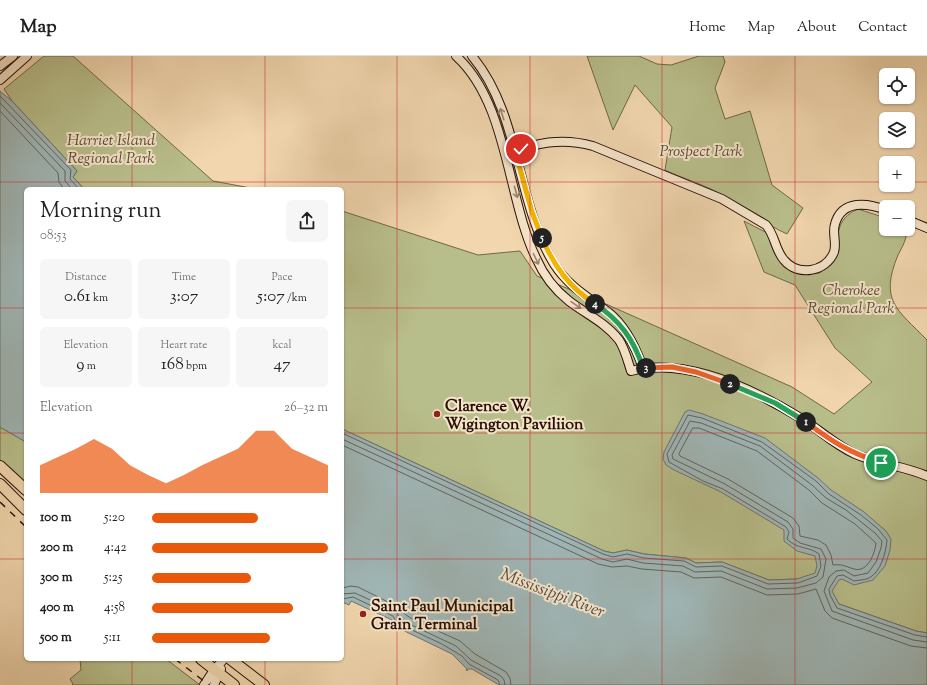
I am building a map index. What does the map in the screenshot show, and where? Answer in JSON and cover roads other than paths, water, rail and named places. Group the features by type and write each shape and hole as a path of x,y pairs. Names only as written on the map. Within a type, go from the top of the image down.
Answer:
{"highway":[{"path":"0,466 24,488"},
{"path":"0,484 24,508"},
{"path":"203,661 234,685"},
{"path":"233,661 264,685"}],"street":[{"path":"0,66 13,56"},
{"path":"456,56 476,78 490,107 505,154 528,238 536,259 548,278 569,300 607,327 620,341 632,371 643,368 672,367 712,377 775,403 803,420 834,443 855,454 924,475"},
{"path":"472,56 495,92 515,151 525,191 539,233 549,254 561,275 575,289 609,313 624,329 636,350 643,368"},
{"path":"0,80 25,58"},
{"path":"505,154 548,141 581,142 593,146 722,199 766,225 771,231 784,261 801,270 819,268 829,260 835,249 835,224 839,216 847,209 864,204 879,208"},
{"path":"915,223 927,228"},
{"path":"214,685 217,672 223,661"},
{"path":"204,685 217,672"}],"water":[{"path":"0,91 12,101 77,171 73,177 82,187 24,187 24,441 0,427"},
{"name":"Mississippi River","path":"689,410 703,414 765,438 818,478 831,490 864,512 886,531 891,539 890,550 885,566 873,580 854,585 842,579 839,580 832,591 839,604 916,631 927,633 927,685 499,685 472,669 468,669 467,671 466,668 452,654 390,624 392,620 351,601 349,605 344,603 344,430 604,551 613,553 627,550 644,554 686,558 696,563 722,562 769,580 797,579 815,573 817,566 815,556 797,551 784,541 784,530 721,492 666,465 663,459 664,452 685,412"}],"railway":[{"path":"0,502 24,525"},
{"path":"178,661 209,685"}],"place":[{"name":"Clarence W. Wigington Paviliion","path":"437,414"},
{"name":"Saint Paul Municipal Grain Terminal","path":"363,614"}],"park label":[{"name":"Harriet Island Regional Park","path":"111,148"},
{"name":"Prospect Park","path":"701,150"},
{"name":"Cherokee Regional Park","path":"851,298"}]}
